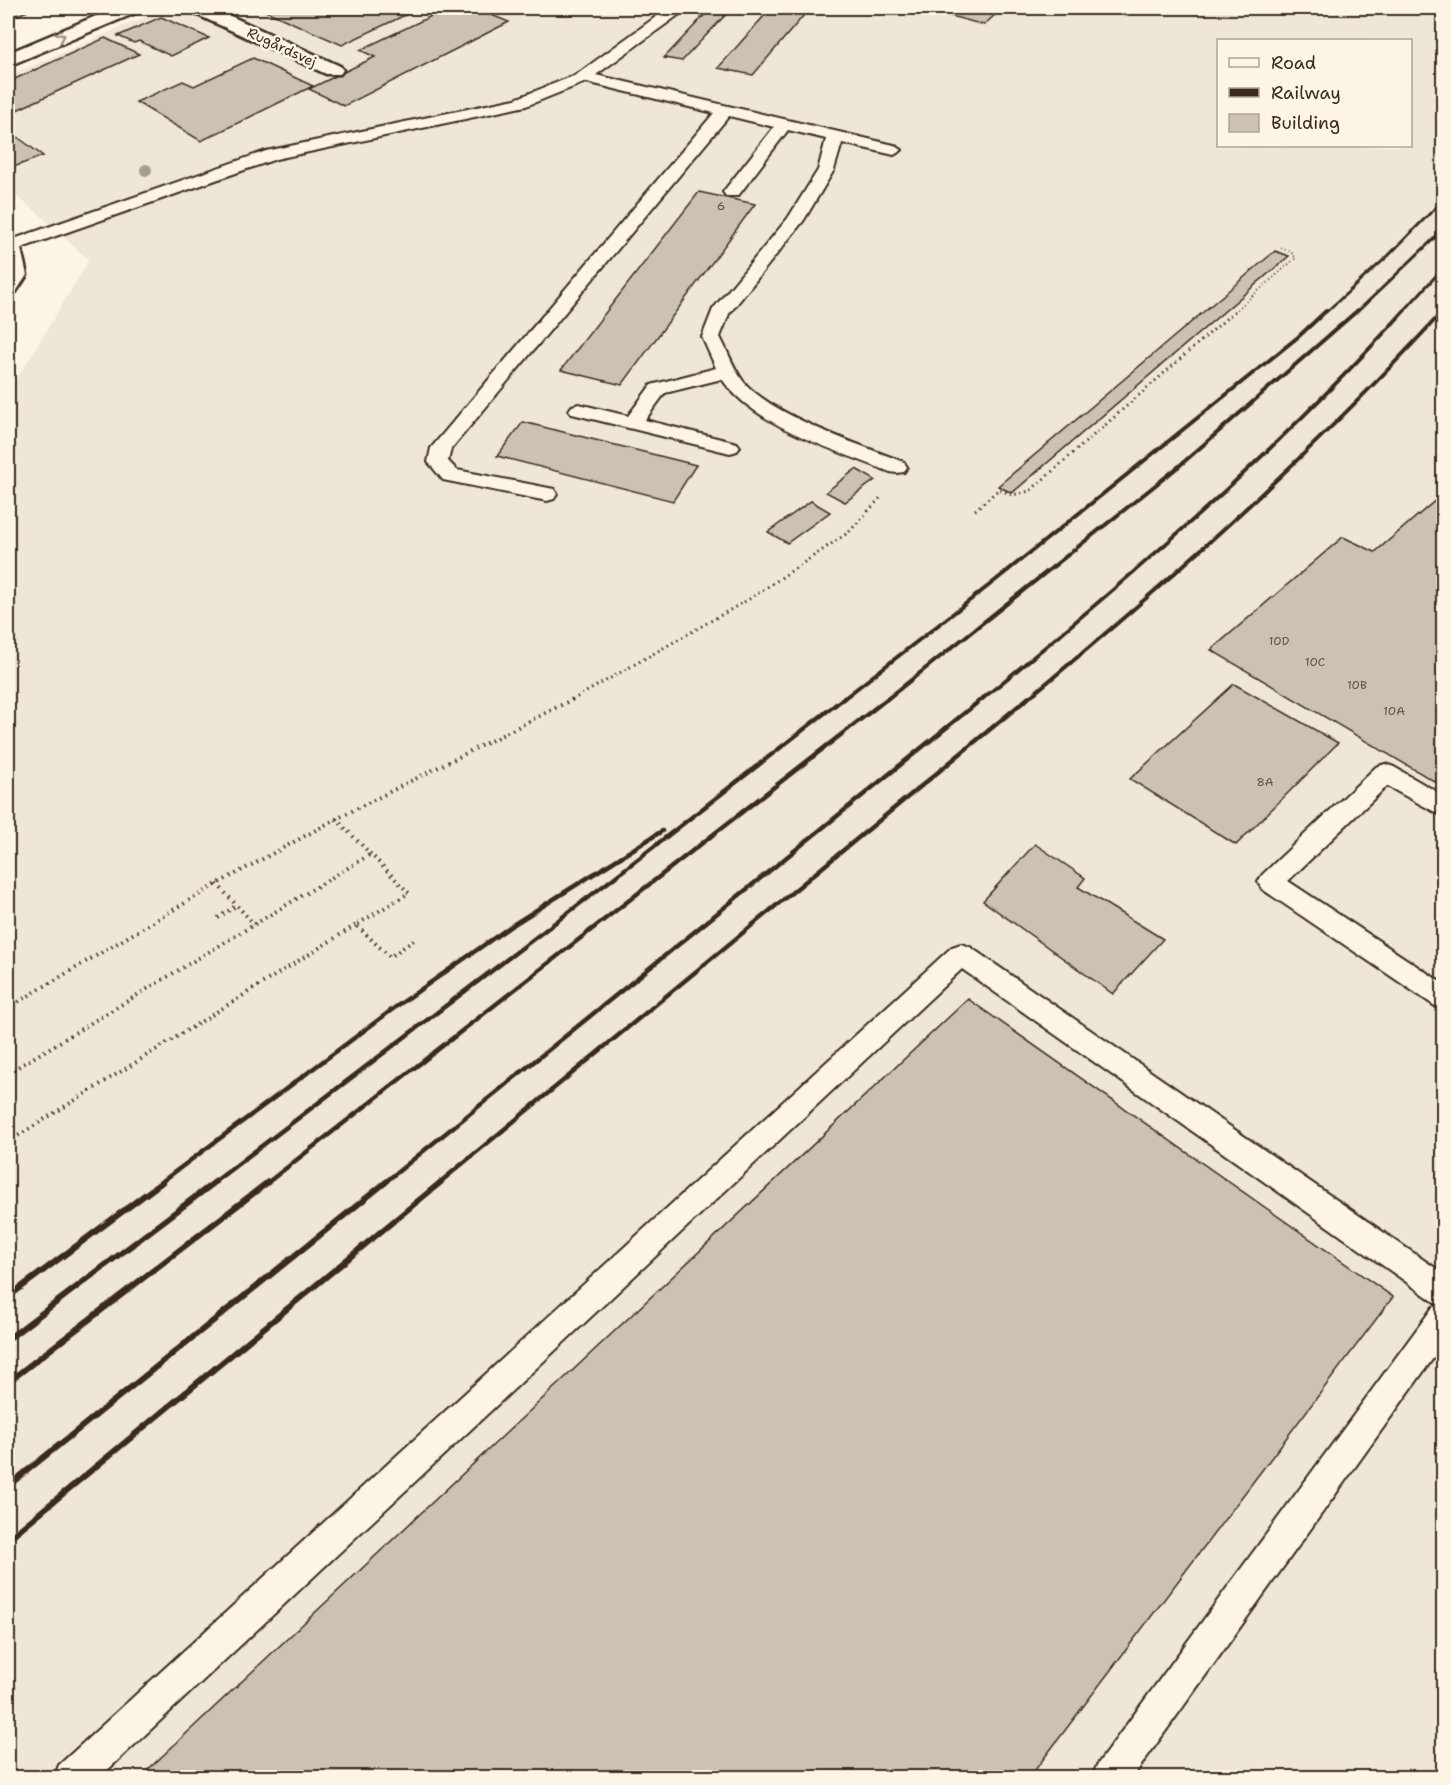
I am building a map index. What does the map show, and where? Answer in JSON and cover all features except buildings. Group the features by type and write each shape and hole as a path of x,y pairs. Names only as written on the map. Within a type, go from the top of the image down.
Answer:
{"street":[{"path":"29,30 84,8"},
{"path":"8,60 131,8"},
{"name":"Rugårdsvej","path":"198,8 333,70"},
{"path":"8,287 15,275 9,245"}],"lane":[{"path":"9,245 272,155 520,103 584,77 667,9"},
{"path":"584,77 894,150"},
{"path":"547,494 450,475 438,462 441,448 726,110"},
{"path":"732,192 784,124"},
{"path":"835,136 826,170 795,220 720,313 711,337 739,388 766,407 804,427 897,467"},
{"path":"633,423 658,389 729,371"},
{"path":"579,410 730,447"},
{"path":"1443,808 1384,773 1271,882 1443,998"},
{"path":"72,1778 961,954 1423,1276 1443,1293"},
{"path":"1110,1778 1443,1317"}],"path":[{"path":"975,510 999,489 1012,495 1030,491 1296,258 1290,251 1279,247"},
{"path":"8,1008 217,884 336,819 602,685 752,598 849,532 888,490 897,467"},
{"path":"8,1142 409,893 336,819"},
{"path":"8,1073 371,854"},
{"path":"217,884 254,924"},
{"path":"218,918 237,905"},
{"path":"356,925 390,957 414,940"}],"shaded area":[{"path":"166,8 1443,8 1443,1777 8,1777 8,394 89,260 37,212 8,190 8,76"}],"railway":[{"path":"1326,312 1388,256 1444,199"},
{"path":"1357,312 1444,229"},
{"path":"1403,312 1444,267"},
{"path":"842,700 996,580 1298,337 1327,310"},
{"path":"886,700 1178,467 1358,310"},
{"path":"981,700 1092,608 1200,513 1305,414 1405,310"},
{"path":"1026,700 1135,608 1242,512 1345,413 1444,310 1442,312"},
{"path":"213,1183 611,880 844,698"},
{"path":"267,1183 888,698"},
{"path":"384,1183 983,698"},
{"path":"439,1183 1028,698"},
{"path":"160,1183 397,1006 511,926 662,831"},
{"path":"8,1297 162,1182"},
{"path":"8,1339 215,1182"},
{"path":"8,1382 268,1182"},
{"path":"8,1486 386,1182"},
{"path":"8,1539 441,1182"}]}
